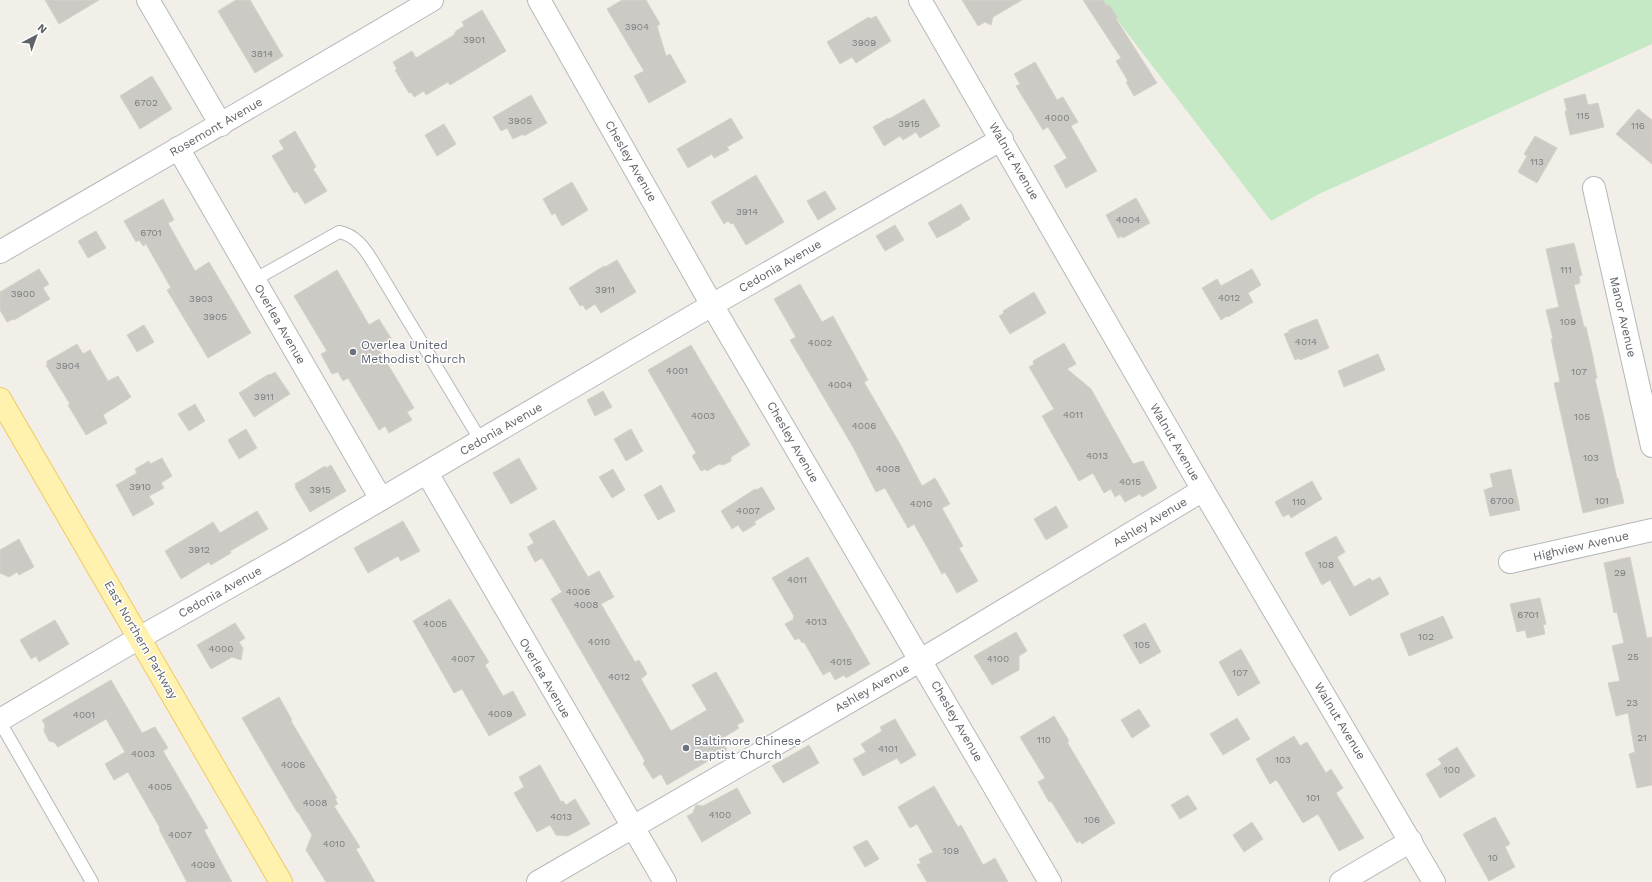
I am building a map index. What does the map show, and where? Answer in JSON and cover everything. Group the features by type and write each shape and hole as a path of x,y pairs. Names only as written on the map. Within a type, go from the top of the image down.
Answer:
{"main road":[{"name":"East Northern Parkway","path":"0,399 281,882"}],"street":[{"path":"148,0 221,125"},
{"name":"Rosemont Avenue","path":"0,252 178,148 221,125 432,0"},
{"name":"Chesley Avenue","path":"539,0 712,305 1050,882"},
{"name":"Walnut Avenue","path":"920,0 1002,139 1203,490 1434,882"},
{"name":"Cedonia Avenue","path":"0,721 139,638 381,500 712,305 1002,139"},
{"name":"Overlea Avenue","path":"178,148 381,500"},
{"name":"Manor Avenue","path":"1594,188 1652,446"},
{"name":"Overlea Avenue","path":"427,473 664,882"},
{"name":"Ashley Avenue","path":"538,882 921,660 1203,490"},
{"name":"Highview Avenue","path":"1510,562 1652,530"},
{"path":"1342,882 1411,841"}],"lane":[{"path":"254,280 339,232 345,233 354,238 363,246 373,262 480,441"},
{"path":"0,721 92,882"}],"green space":[{"path":"1102,0 1652,0 1652,44 1319,194 1271,221"}],"building":[{"path":"45,0 99,0 59,24"},
{"path":"236,0 250,0 283,56 255,73 218,11"},
{"path":"622,0 646,0 660,24 657,26 666,56 670,54 686,82 649,103 634,76 644,71 607,9"},
{"path":"962,0 1022,0 993,17 991,25 985,22 978,26"},
{"path":"1083,0 1103,0 1107,6 1109,5 1118,18 1116,19 1157,83 1134,96 1126,82 1128,81 1116,61 1121,58"},
{"path":"482,10 506,51 450,85 448,82 426,95 424,91 414,97 411,92 409,93 395,70 397,69 393,62 412,51 416,58 454,35 456,31 464,26 462,22"},
{"path":"876,16 891,41 856,63 852,57 840,64 827,42 869,17 870,19"},
{"path":"1035,62 1057,100 1063,97 1078,122 1071,126 1097,171 1066,188 1054,166 1067,158 1048,127 1043,130 1016,86 1020,84 1014,74"},
{"path":"152,76 172,109 140,129 120,96"},
{"path":"1585,94 1588,105 1598,103 1604,127 1570,135 1564,99"},
{"path":"531,95 547,123 524,136 523,134 513,139 507,128 501,131 493,117"},
{"path":"924,99 940,126 920,138 916,132 903,140 900,136 884,146 873,127"},
{"path":"1638,109 1652,120 1652,164 1616,134"},
{"path":"731,118 743,138 727,147 729,150 714,158 712,154 688,168 677,149"},
{"path":"444,124 456,144 437,156 425,135"},
{"path":"295,131 316,167 313,169 327,191 305,204 297,191 294,193 272,156 284,149 279,141"},
{"path":"1535,136 1557,148 1537,183 1518,172 1527,156 1524,154"},
{"path":"756,175 784,222 746,245 733,223 731,224 728,221 724,224 711,202"},
{"path":"572,182 588,210 562,226 555,213 552,215 543,199"},
{"path":"825,191 836,209 818,220 807,201"},
{"path":"1136,198 1150,223 1123,238 1122,236 1118,238 1106,215"},
{"path":"163,199 174,220 168,223 195,271 209,262 251,333 208,358 167,290 171,288 146,244 143,246 139,240 136,242 124,221"},
{"path":"961,204 970,219 937,238 928,223"},
{"path":"895,225 904,240 885,251 876,236"},
{"path":"96,231 106,248 88,258 78,241"},
{"path":"1574,243 1582,275 1579,276 1580,283 1574,285 1592,353 1597,378 1595,379 1617,479 1618,478 1624,503 1583,513 1554,383 1560,382 1551,339 1553,339 1546,310 1559,307 1546,249"},
{"path":"617,260 636,292 601,313 595,304 586,310 583,305 580,306 569,288 604,266 605,267"},
{"path":"39,269 49,284 43,288 50,299 14,320 13,319 7,322 0,310 0,292"},
{"path":"1252,269 1261,285 1248,293 1253,302 1221,320 1202,288 1217,279 1221,286"},
{"name":"Overlea United Methodist Church","path":"337,270 369,325 379,319 392,340 378,348 414,408 407,412 412,420 389,433 385,426 379,430 348,378 343,381 338,372 332,374 321,354 327,351 294,296"},
{"path":"800,284 822,322 833,316 868,380 864,382 900,444 922,486 935,478 950,504 942,508 963,546 959,548 978,581 957,593 945,572 942,574 914,524 908,528 885,488 876,492 853,447 790,340 796,337 774,299"},
{"path":"1034,292 1046,313 1010,334 999,316 1004,313 1003,311"},
{"path":"1317,319 1329,348 1300,360 1299,358 1295,360 1284,334 1289,332 1289,330"},
{"path":"144,325 154,342 137,352 127,335"},
{"path":"1064,343 1076,364 1067,369 1091,389 1133,464 1143,461 1157,488 1142,497 1140,494 1125,502 1120,494 1115,497 1111,489 1104,493 1093,473 1079,481 1042,416 1054,409 1029,367 1034,364 1033,361"},
{"path":"77,344 83,354 90,350 108,381 118,376 131,397 103,415 107,423 86,435 68,405 70,404 46,365 48,364 46,362"},
{"path":"691,345 750,445 731,457 731,461 723,465 719,464 707,471 705,469 701,471 692,456 696,453 648,370"},
{"path":"1378,354 1385,370 1344,387 1338,371"},
{"path":"275,372 290,394 254,417 239,393 269,374 270,375"},
{"path":"603,391 612,407 595,416 587,400"},
{"path":"195,404 205,421 189,431 178,414"},
{"path":"246,429 257,448 239,459 228,440"},
{"path":"631,429 643,451 626,461 614,439"},
{"path":"162,458 172,476 161,483 164,488 149,496 154,504 133,516 116,485 137,473 135,469 149,461 150,464"},
{"path":"519,458 537,489 511,504 493,473"},
{"path":"331,465 346,491 310,512 295,487 295,484 325,466 326,468"},
{"path":"613,469 625,490 612,498 599,477"},
{"path":"1511,469 1520,510 1490,516 1484,490 1493,487 1490,474"},
{"path":"1312,481 1322,499 1291,518 1289,514 1283,517 1275,502"},
{"path":"661,485 675,511 658,520 644,495"},
{"path":"762,487 775,509 754,522 756,524 743,532 738,525 732,529 721,511 755,489 756,490"},
{"path":"1056,506 1068,527 1046,540 1034,519"},
{"path":"257,511 268,529 230,551 231,553 211,565 209,562 181,579 165,551 213,522 220,533"},
{"path":"554,520 588,577 599,571 614,597 601,604 635,662 639,660 647,674 641,679 671,731 707,710 692,685 716,672 744,721 737,725 739,728 721,739 727,750 667,785 661,774 653,779 643,763 645,761 551,599 562,592 542,558 535,562 527,547 534,543 529,534"},
{"path":"403,521 420,551 401,561 398,556 368,573 354,548"},
{"path":"1336,536 1345,552 1337,557 1354,587 1370,578 1372,581 1380,577 1389,594 1350,616 1330,580 1322,585 1305,553"},
{"path":"19,539 34,567 19,575 17,572 9,577 0,573 0,550"},
{"path":"808,557 870,664 846,678 844,675 835,680 830,671 823,675 804,642 802,643 799,638 795,640 785,624 794,619 794,616 772,578"},
{"path":"1630,557 1647,638 1652,637 1652,785 1637,788 1629,754 1635,752 1628,713 1616,716 1608,683 1620,681 1612,646 1624,643 1617,612 1614,613 1604,563"},
{"path":"1540,598 1546,624 1543,625 1545,634 1527,638 1525,630 1517,632 1510,604"},
{"path":"450,599 489,662 485,665 503,696 513,691 526,715 489,736 462,689 454,693 413,621"},
{"path":"1443,616 1453,638 1409,656 1400,634"},
{"path":"55,620 69,644 39,662 36,656 31,659 20,640"},
{"path":"235,623 245,638 239,642 243,648 241,660 232,657 211,669 197,645"},
{"path":"1145,623 1161,652 1140,664 1123,635"},
{"path":"1016,632 1027,651 1019,656 1019,670 992,685 974,656"},
{"path":"1241,649 1260,683 1238,696 1219,662"},
{"path":"111,680 142,733 155,727 168,748 163,751 208,828 204,830 232,882 187,882 159,829 160,828 128,772 114,780 105,764 125,752 106,719 58,747 54,742 49,741 44,731 45,725 42,720"},
{"path":"279,697 292,720 291,721 337,798 335,799 338,804 334,806 360,847 356,849 375,882 326,882 306,850 312,835 242,718"},
{"path":"1139,709 1150,726 1132,738 1121,720"},
{"path":"1054,716 1069,741 1067,742 1115,823 1082,844 1080,841 1077,843 1051,801 1049,802 1038,782 1045,778 1020,737"},
{"path":"1237,718 1250,739 1223,755 1210,734"},
{"path":"895,719 916,755 901,764 897,758 863,776 853,759 866,752 861,744 882,731 880,727"},
{"path":"1294,736 1300,746 1307,742 1326,773 1331,769 1343,788 1336,793 1364,838 1339,851 1318,814 1303,823 1278,782 1276,780 1270,784 1256,759"},
{"path":"809,745 819,763 783,783 772,766"},
{"path":"1457,747 1475,776 1440,798 1426,774 1442,764 1438,759"},
{"path":"540,765 561,802 563,801 566,805 575,799 590,824 568,836 556,835 550,825 537,832 514,793 524,787 519,777"},
{"path":"934,786 958,827 961,825 983,865 995,858 1008,882 927,882 917,865 921,863 919,859 933,852 917,824 910,828 898,807"},
{"path":"737,788 751,813 702,842 687,816 693,813 696,805 703,806"},
{"path":"1188,795 1197,809 1180,819 1171,805"},
{"path":"1495,817 1510,844 1505,847 1515,867 1489,881 1463,834"},
{"path":"1252,822 1263,839 1244,852 1233,835"},
{"path":"867,840 879,859 865,867 853,847"}],"place":[{"name":"Overlea United Methodist Church","path":"353,352"},
{"name":"Baltimore Chinese Baptist Church","path":"686,748"}]}
